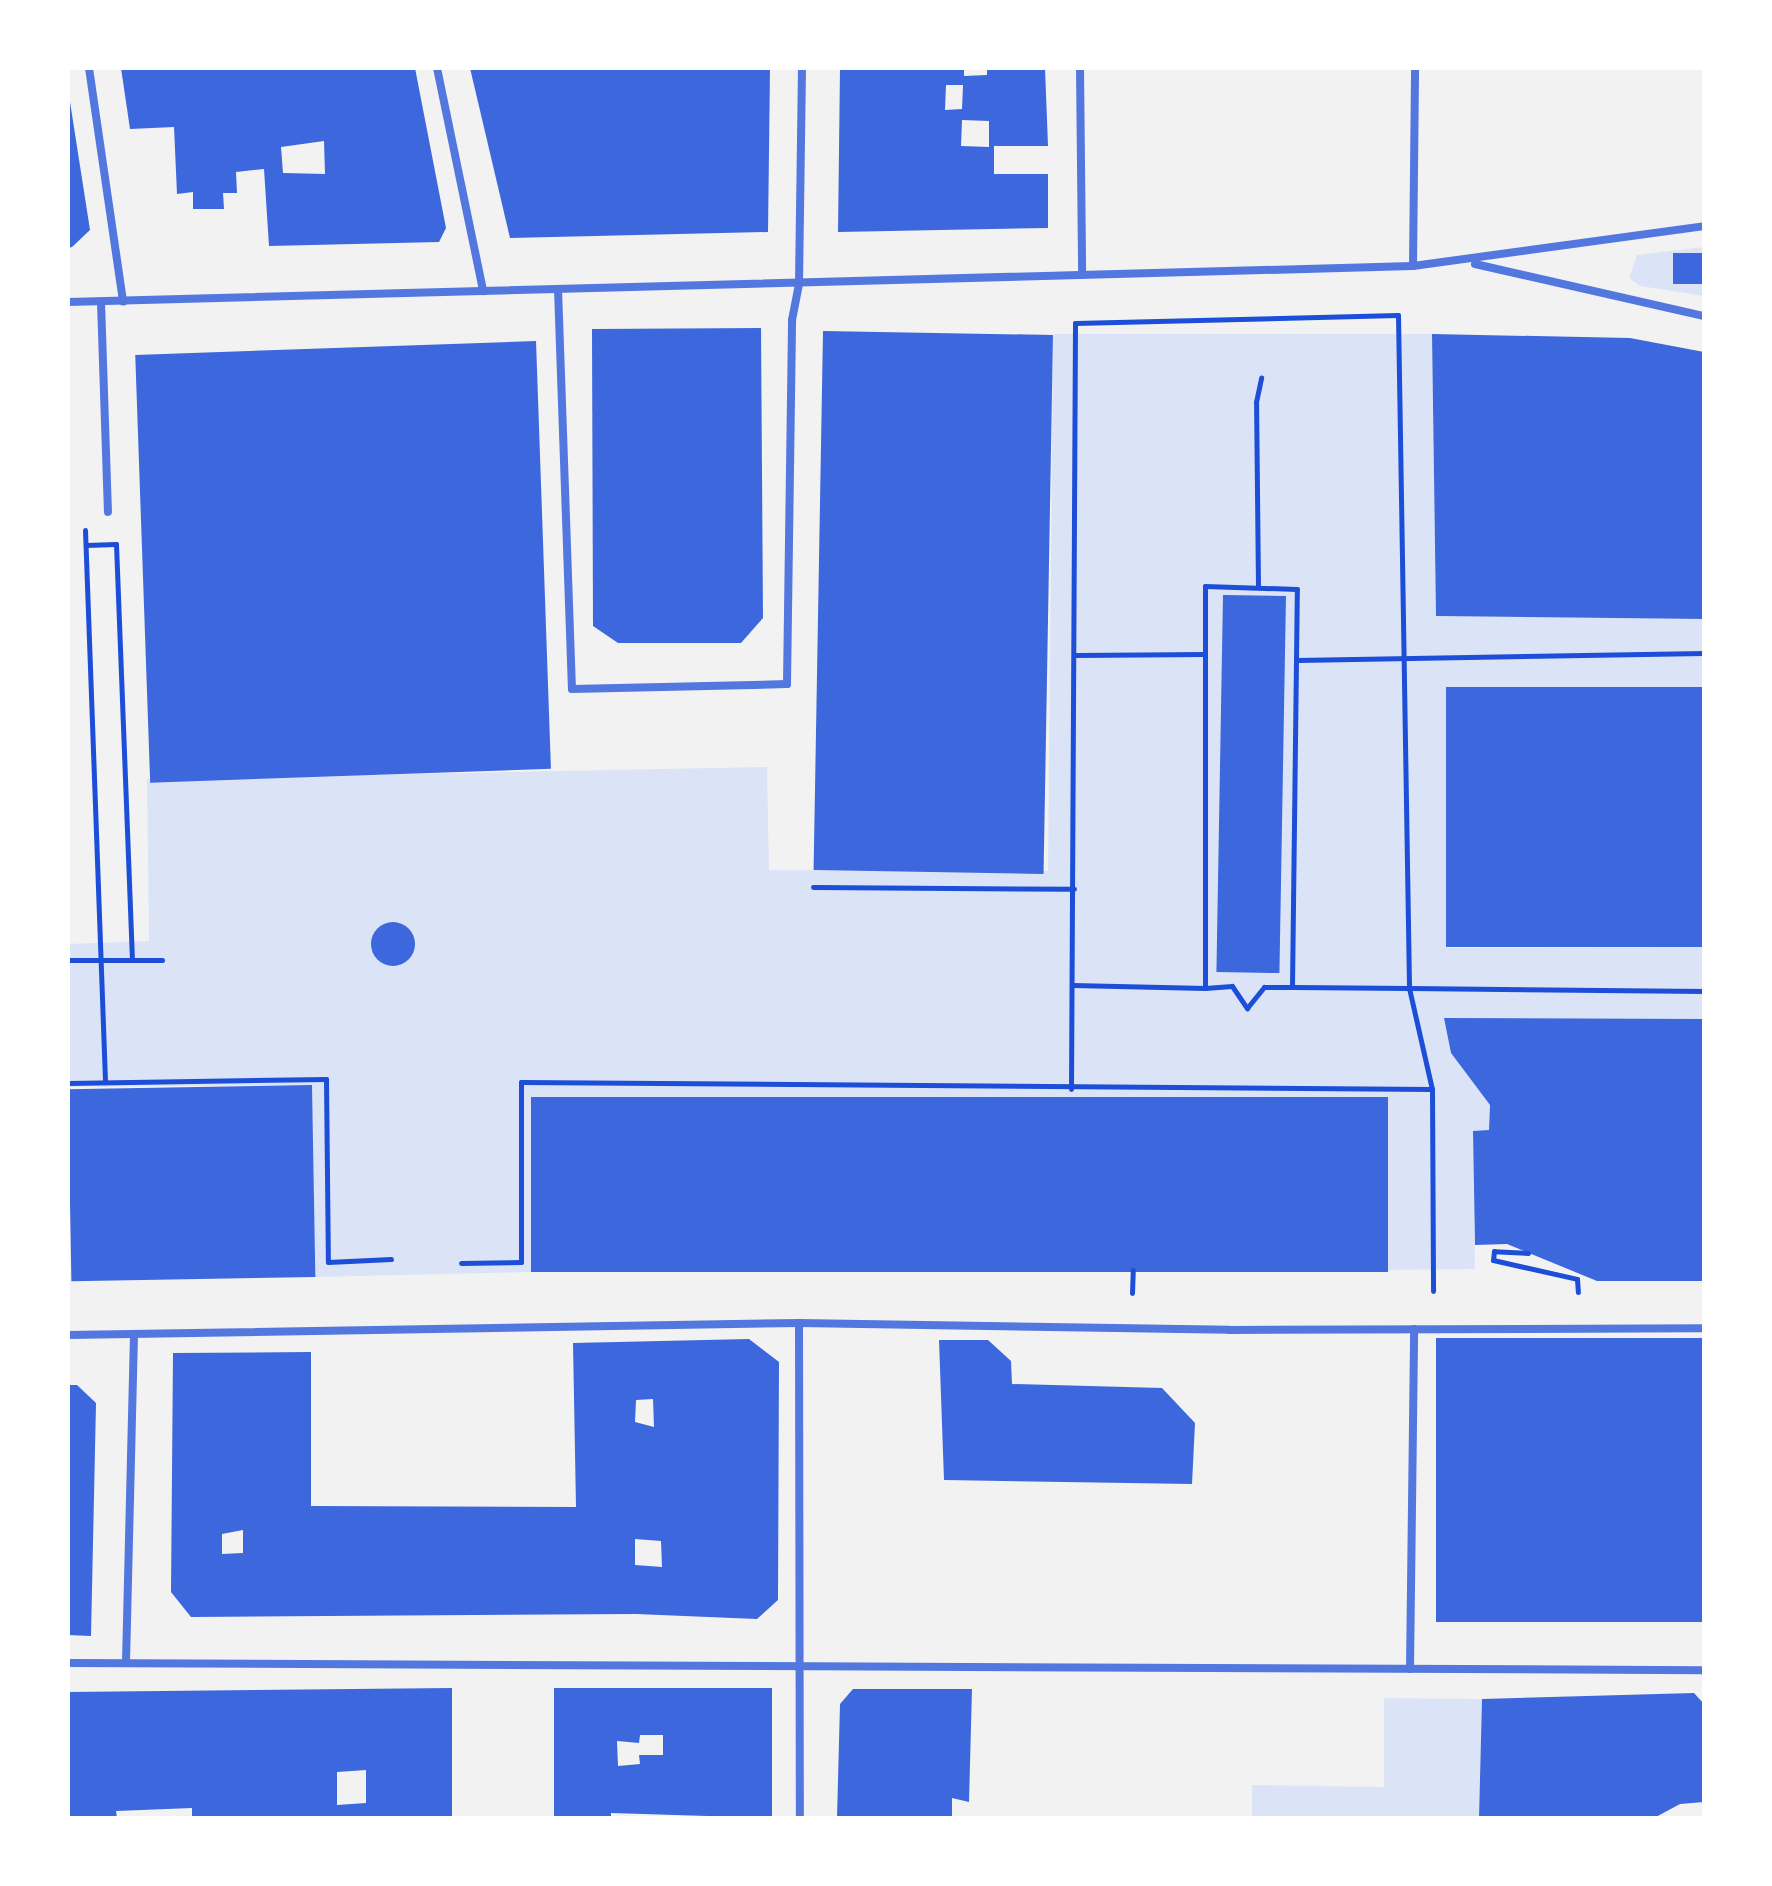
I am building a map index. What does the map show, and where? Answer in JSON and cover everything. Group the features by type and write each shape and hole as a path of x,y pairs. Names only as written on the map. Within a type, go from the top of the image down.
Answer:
{"street":[{"path":"89,68 123,302"},
{"path":"437,68 483,291"},
{"path":"558,289 572,689 787,684 792,320 799,283 802,68"},
{"path":"1080,68 1082,275"},
{"path":"1413,266 1415,68"},
{"path":"68,302 1413,266 1468,262 1704,226"},
{"path":"1468,262 1704,316"},
{"path":"101,302 108,512"},
{"path":"799,1323 800,1818"},
{"path":"68,1335 799,1323 1414,1329 1704,1328"},
{"path":"1410,1669 1414,1329"},
{"path":"126,1662 134,1334"},
{"path":"68,1663 1704,1670"}],"path":[{"path":"1071,1089 1076,655 1075,323 1398,315 1409,988 1432,1089 1433,1291"},
{"path":"1258,587 1256,402 1261,378"},
{"path":"85,514 105,1081"},
{"path":"86,545 116,544 132,960"},
{"path":"1205,988 1205,586 1297,589 1292,987"},
{"path":"1297,660 1704,653"},
{"path":"1076,655 1205,654"},
{"path":"813,887 1074,889"},
{"path":"68,960 162,960"},
{"path":"1073,985 1232,986 1247,1008 1264,987 1704,991"},
{"path":"68,1083 326,1079 328,1262 391,1259"},
{"path":"461,1263 521,1262 521,1082 1071,1089 1138,1094 1432,1089"},
{"path":"1528,1253 1494,1251 1493,1260 1577,1279 1578,1292"},
{"path":"1132,1293 1133,1270"}],"shaded area":[{"path":"1704,247 1704,296 1640,286 1629,278 1637,255"},
{"path":"1053,334 1432,334 1436,616 1704,619 1704,687 1446,688 1447,948 1704,947 1704,1019 1444,1018 1451,1053 1490,1105 1489,1130 1473,1132 1475,1269 1387,1270 1387,1098 531,1097 532,1272 315,1277 312,1085 68,1087 68,944 149,941 147,779 767,767 769,870 1048,871"},
{"path":"1384,1698 1482,1699 1479,1818 1252,1818 1252,1785 1384,1787"}],"building":[{"path":"121,68 415,68 446,228 439,242 269,246 264,169 236,172 237,193 223,193 224,209 193,209 193,192 177,194 174,127 130,129","holes":["324,141 325,174 283,173 281,147"]},
{"path":"470,68 770,68 768,232 510,238"},
{"path":"840,68 964,68 964,76 987,75 987,68 1045,68 1048,146 994,146 994,174 1048,174 1048,228 838,232","holes":["946,85 963,85 962,109 945,110","962,120 989,121 989,147 961,146"]},
{"path":"68,89 90,230 68,248"},
{"path":"1673,253 1704,253 1704,284 1673,284"},
{"path":"761,328 763,618 741,643 618,643 593,626 592,329"},
{"path":"823,331 1053,335 1044,874 814,870"},
{"path":"1432,334 1630,338 1704,352 1704,619 1436,616"},
{"path":"536,341 551,769 150,783 135,355"},
{"path":"1223,595 1286,596 1279,973 1216,972"},
{"path":"1446,687 1704,687 1704,947 1446,947"},
{"path":"393,922 408,929 415,944 408,959 393,966 378,959 371,944 378,929"},
{"path":"1444,1018 1704,1019 1704,1281 1597,1281 1507,1244 1475,1245 1473,1131 1489,1130 1490,1105 1451,1053"},
{"path":"312,1085 315,1277 71,1281 68,1089"},
{"path":"531,1097 1388,1097 1388,1272 531,1272"},
{"path":"1436,1338 1704,1338 1704,1622 1436,1622"},
{"path":"749,1339 779,1362 778,1600 757,1619 636,1614 191,1617 171,1592 173,1353 311,1352 311,1506 576,1507 573,1343","holes":["653,1399 654,1427 635,1422 636,1400","243,1530 243,1553 222,1554 222,1534","635,1539 661,1541 662,1567 635,1565"]},
{"path":"939,1340 988,1340 1011,1361 1012,1384 1162,1388 1195,1423 1192,1484 944,1480"},
{"path":"68,1385 77,1385 96,1403 91,1636 68,1635"},
{"path":"452,1688 452,1818 192,1818 192,1808 116,1811 117,1818 68,1818 68,1692","holes":["366,1770 366,1803 337,1805 337,1772"]},
{"path":"554,1688 772,1688 772,1818 611,1813 611,1818 554,1818","holes":["640,1735 663,1735 663,1755 639,1755 640,1764 618,1766 617,1741 639,1743"]},
{"path":"853,1689 972,1689 969,1802 952,1798 952,1818 837,1818 840,1704"},
{"path":"1694,1693 1704,1704 1704,1802 1680,1804 1654,1818 1479,1818 1482,1699"}]}
